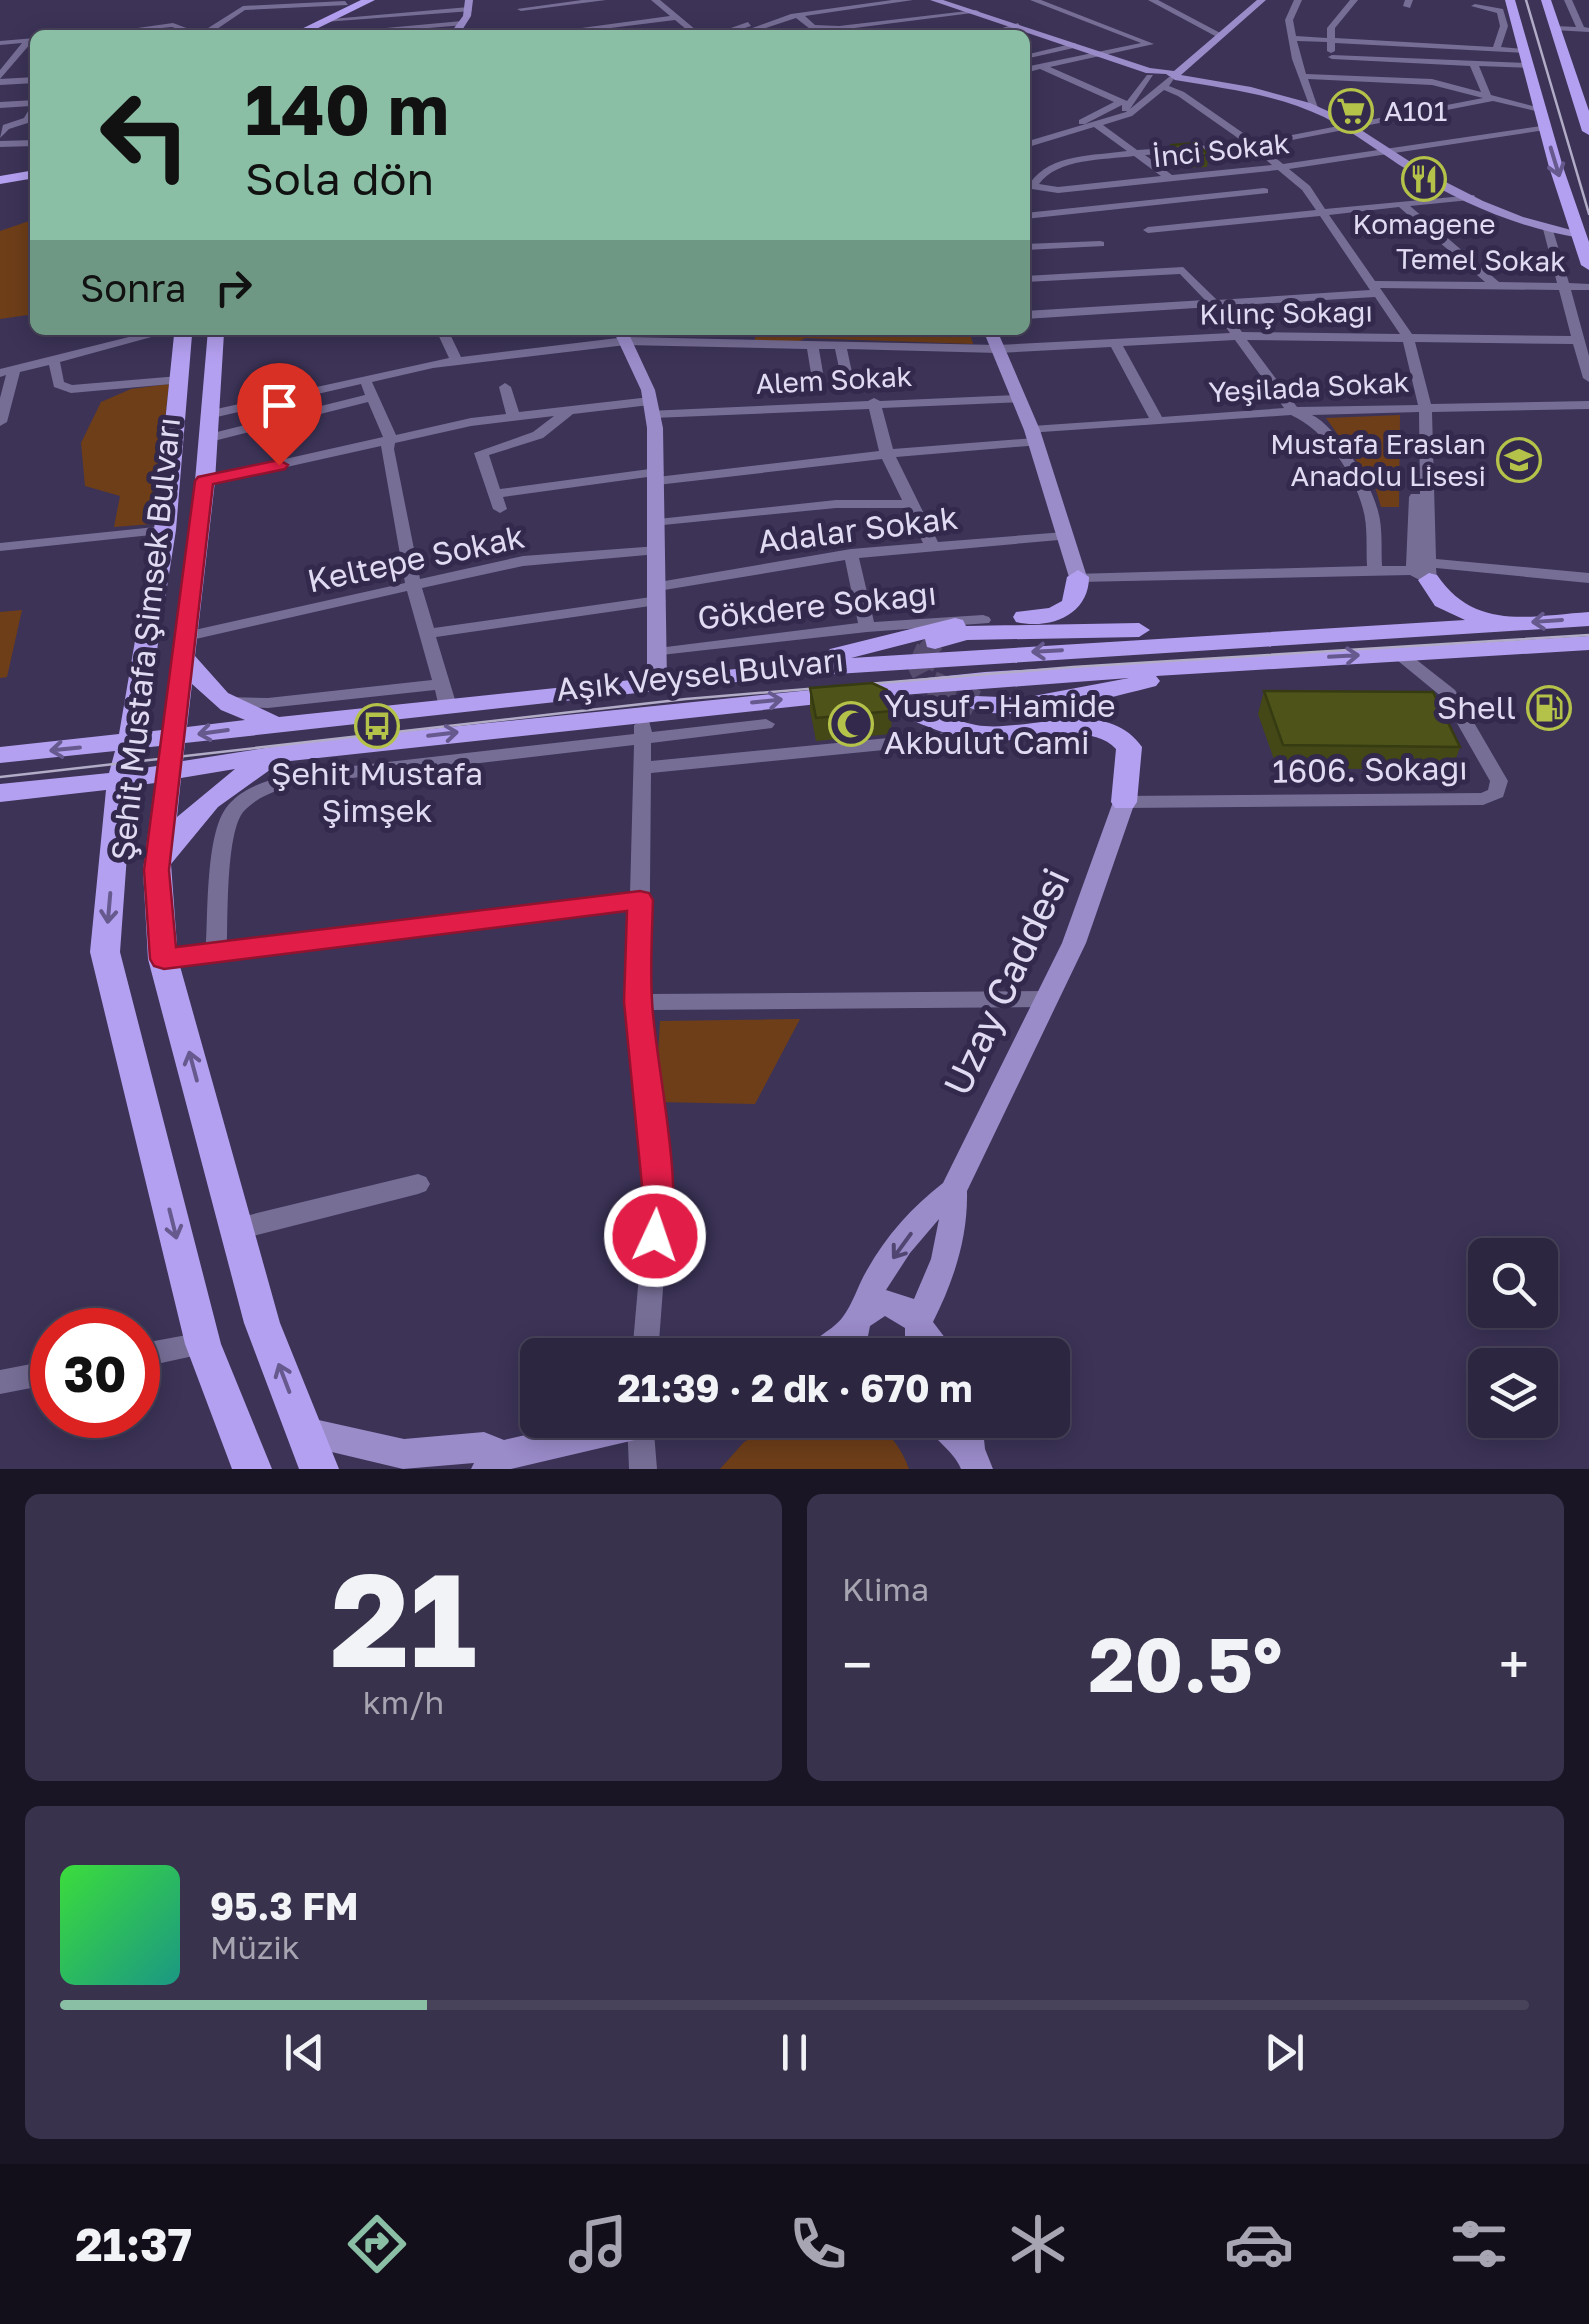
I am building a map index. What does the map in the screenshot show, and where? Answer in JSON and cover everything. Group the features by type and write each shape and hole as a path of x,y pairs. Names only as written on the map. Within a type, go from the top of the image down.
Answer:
{"main road":[{"path":"304,30 370,0"},
{"path":"934,0 1153,73 1272,95 1314,108 1470,197 1548,230 1580,234"},
{"path":"1174,76 1262,0"},
{"path":"1510,0 1542,119 1589,265"},
{"path":"1546,0 1583,86 1589,131"},
{"path":"292,30 348,1"},
{"path":"458,30 469,4"},
{"path":"1153,73 1189,60"},
{"path":"0,184 30,178"},
{"name":"Şehit Mustafa Şimsek Bulvarı","path":"177,335 179,380 165,530 130,742 120,780 105,952 203,1344 252,1469"},
{"name":"Şehit Mustafa Şimsek Bulvarı","path":"218,335 186,647 157,870 164,959 262,1324 319,1469"},
{"path":"770,672 983,620 1056,613 1080,594 1033,436 992,335"},
{"path":"623,336 652,407 658,522 658,682"},
{"path":"1424,571 1437,596 1449,606 1480,619 1504,623"},
{"name":"Aşık Veysel Bulvarı","path":"0,793 120,780 289,752 644,724 845,692 981,691 1246,662 1504,623 1589,619"},
{"path":"935,642 965,633 1080,630 1393,642"},
{"name":"Aşık Veysel Bulvarı","path":"0,755 174,737 444,694 658,682 950,656 1393,642 1589,643"},
{"path":"186,647 222,702 263,717 308,718"},
{"path":"963,731 956,711 958,702 981,691"},
{"path":"845,692 895,700 963,731 992,734 1090,727 1112,731 1130,747 1124,802"},
{"path":"157,870 173,839 213,796 289,752"},
{"name":"Uzay Caddesi","path":"918,1335 956,1222 954,1192 1095,892 1124,802"},
{"name":"Uzay Caddesi","path":"859,1331 870,1290 931,1207 954,1192"},
{"path":"859,1331 882,1302 903,1306 918,1335"},
{"path":"305,1432 404,1454 484,1447 496,1462 583,1438"}],"street":[{"path":"547,30 526,8 602,0"},
{"path":"655,0 692,30"},
{"path":"751,30 798,15 909,0"},
{"path":"1030,69 1150,44 1034,0"},
{"path":"1152,0 1220,35"},
{"path":"1298,0 1289,20 1314,108"},
{"path":"1340,78 1332,57 1331,28 1354,0"},
{"path":"1568,0 1585,30"},
{"path":"210,30 240,4 348,1"},
{"path":"324,20 469,4"},
{"path":"1475,7 1500,12 1504,26 1496,49"},
{"path":"814,26 886,26 976,12"},
{"path":"193,30 216,15"},
{"path":"798,15 818,30"},
{"path":"582,30 676,18"},
{"path":"730,30 763,19 781,19"},
{"path":"392,30 462,24"},
{"path":"1002,30 1018,25"},
{"path":"135,30 170,26 180,30"},
{"path":"1391,43 1394,28"},
{"path":"1556,28 1585,30"},
{"path":"1292,38 1524,51"},
{"path":"0,44 30,41"},
{"path":"0,79 30,42"},
{"path":"1030,56 1076,45"},
{"path":"1332,57 1528,66"},
{"path":"1473,63 1489,100"},
{"path":"1042,67 1125,104"},
{"path":"1114,120 1153,73"},
{"path":"1030,144 1134,111 1174,76"},
{"path":"1303,76 1432,82 1542,119"},
{"path":"0,79 30,80"},
{"path":"1401,81 1412,113"},
{"path":"1163,87 1181,94 1254,145 1306,188 1408,337 1421,406 1424,571"},
{"path":"1030,184 1058,164 1136,153 1254,145 1489,100"},
{"path":"0,104 30,104"},
{"path":"1030,135 1086,121 1125,104"},
{"path":"1460,107 1542,119"},
{"path":"0,135 6,127 28,120 30,115"},
{"name":"İnci Sokak","path":"1030,185 1058,190 1281,168 1542,119"},
{"path":"1097,125 1172,178"},
{"path":"0,144 30,143"},
{"path":"1030,148 1058,164"},
{"path":"1030,215 1264,190"},
{"path":"1148,230 1470,197"},
{"path":"1190,199 1226,222"},
{"path":"1401,204 1495,285"},
{"path":"1548,230 1589,378"},
{"path":"1030,247 1100,244"},
{"path":"1030,279 1183,270 1215,304 1294,411 1315,421 1326,432 1356,476 1370,510 1375,570"},
{"name":"Temel Sokak","path":"1030,316 1375,289 1589,287"},
{"path":"0,422 7,371 164,335"},
{"path":"444,335 456,360"},
{"path":"752,335 753,345"},
{"name":"Kılınç Sokağı","path":"207,427 365,379 456,360 623,336 753,345 998,349 1238,336 1576,340"},
{"path":"1115,343 1157,420"},
{"path":"813,347 819,384"},
{"path":"841,348 848,382"},
{"path":"54,360 58,384 71,389 179,380"},
{"path":"222,702 444,694 414,587 388,449 390,442 365,379"},
{"path":"506,387 514,416"},
{"path":"207,427 373,397"},
{"name":"Alem Sokak","path":"204,481 471,422 570,410 1017,398"},
{"path":"874,402 887,454 932,546"},
{"name":"Yeşilada Sokak","path":"570,410 538,435 482,453 497,501 657,477 887,454 1157,420 1421,406 1589,405"},
{"name":"Adalar Sokak","path":"658,522 836,504 911,504"},
{"path":"0,548 165,530"},
{"name":"Adalar Sokak","path":"428,634 658,594 852,554 1065,536"},
{"name":"Keltepe Sokak","path":"186,647 523,561 658,550"},
{"path":"852,554 867,627"},
{"path":"1078,578 1375,570 1589,578"},
{"name":"Gökdere Sokağı","path":"658,654 867,627 983,620"},
{"name":"1606. Sokağı","path":"1124,802 1483,799 1497,793 1499,781 1449,694 1393,642"},
{"path":"644,724 638,1002 658,1196 646,1338"},
{"path":"216,952 226,828 236,808 255,794 309,777 644,724 766,724"},
{"path":"643,768 954,737 963,731"},
{"path":"164,959 640,900"},
{"path":"638,1002 1047,999"},
{"path":"237,1229 418,1184"},
{"path":"160,1352 203,1344"},
{"path":"0,1382 30,1376"},
{"path":"643,1469 644,1438"}],"shaded area":[{"path":"30,221 30,315 0,319 0,231"},
{"path":"755,335 970,335 973,344 805,338 798,342 755,341"},
{"path":"169,384 153,524 114,527 120,496 85,486 81,443 101,402 131,389"},
{"path":"1400,415 1399,507 1381,507 1375,487 1326,418"},
{"path":"22,610 7,677 0,678 0,612"},
{"path":"800,1019 755,1104 655,1102 660,1021"},
{"path":"751,1438 890,1438 909,1469 720,1469"}],"building":[{"path":"1196,143 1209,155 1182,156 1172,145"},
{"path":"872,683 887,690 892,711 816,718 810,688"},
{"path":"1264,691 1433,692 1460,747 1283,745"}],"tunnel":[{"path":"927,651 935,642"},
{"path":"929,649 921,666 930,683 976,703"}],"tram line":[{"path":"1526,0 1589,214"},
{"path":"0,777 686,699 1073,667 1589,635"}],"place":[{"name":"A101","path":"1351,111"},
{"name":"Komagene","path":"1424,179"},
{"name":"Mustafa Eraslan Anadolu Lisesi","path":"1519,460"},
{"name":"Shell","path":"1549,708"},
{"name":"Yusuf - Hamide Akbulut Cami","path":"851,724"},
{"name":"Şehit Mustafa Şimşek","path":"377,726"}],"route":[{"path":"279,465 204,481 157,870 164,959 640,900 638,1002 658,1196 655,1236"}]}
